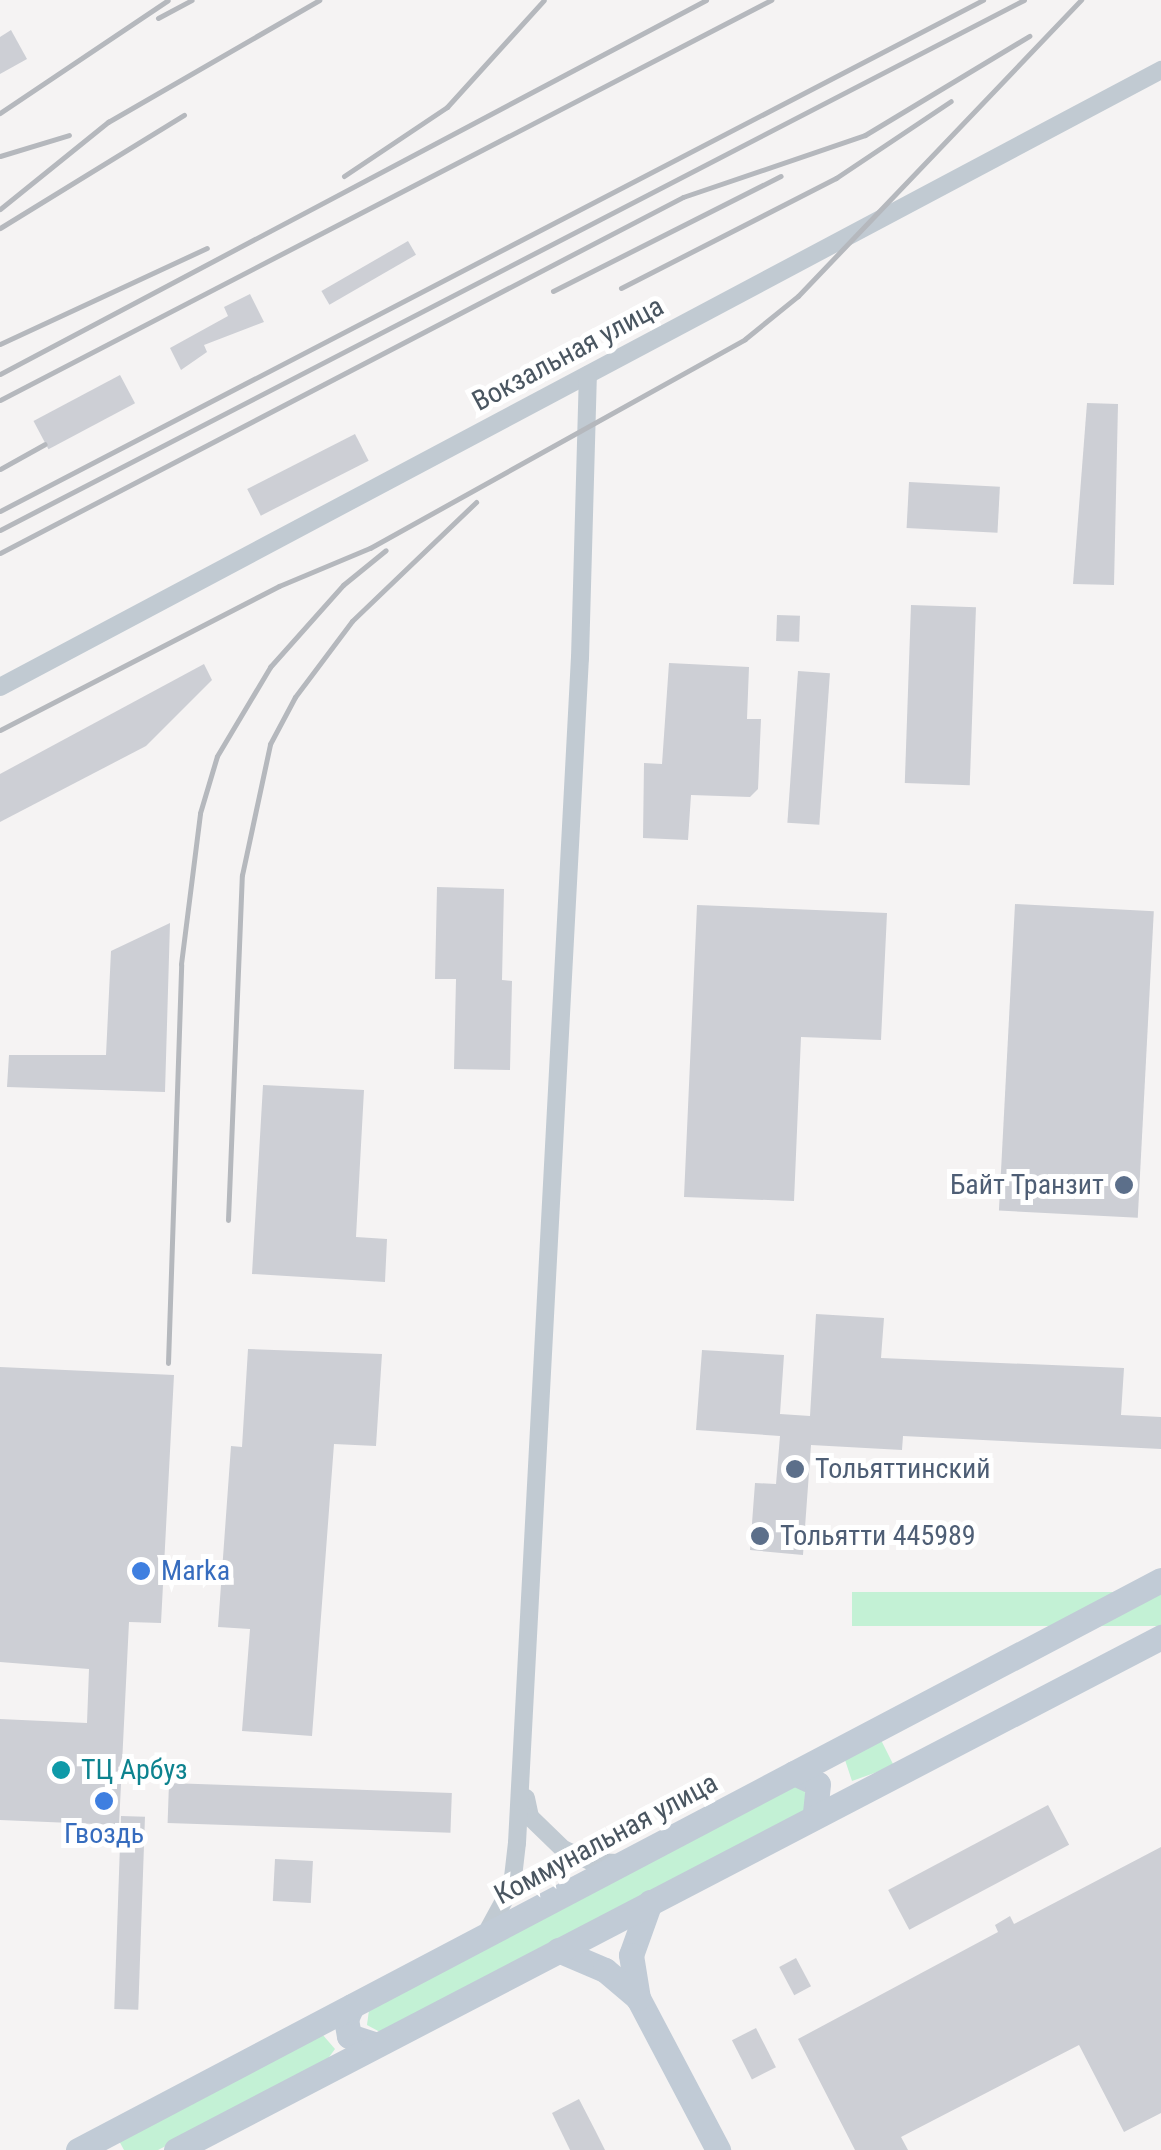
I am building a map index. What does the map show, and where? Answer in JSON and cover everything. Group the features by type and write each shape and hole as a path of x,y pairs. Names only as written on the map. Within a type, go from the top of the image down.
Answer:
{"main road":[{"name":"Коммунальная улица","path":"78,2150 1161,1580"},
{"path":"176,2150 1161,1637"},
{"path":"834,1752 833,1778 857,1792"},
{"path":"794,1773 818,1784 815,1814"},
{"path":"650,1902 630,1955 638,1998 718,2150"},
{"path":"558,1950 605,1970 638,1998"},
{"path":"352,2006 346,2019 349,2036 377,2044"},
{"path":"308,2029 324,2028 338,2037 340,2056 333,2068"}],"street":[{"name":"Вокзальная улица","path":"0,687 1161,70"},
{"path":"481,1938 501,1916 512,1886 521,1778 580,658 588,375"},
{"path":"521,1778 530,1817 542,1832 592,1862 622,1864"}],"green space":[{"path":"852,1592 1161,1592 1161,1626 852,1626"},
{"path":"880,1738 894,1766 852,1781 845,1760"},
{"path":"801,1783 811,1807 380,2032 367,2025 369,2010"},
{"path":"322,2034 335,2049 324,2064 158,2150 124,2150 118,2139"}],"building":[{"path":"11,30 27,59 0,74 0,37"},
{"path":"408,241 416,255 329,305 321,291"},
{"path":"250,294 264,322 204,345 207,352 181,370 170,348 228,316 224,307"},
{"path":"120,375 135,403 48,449 33,421"},
{"path":"1087,403 1118,404 1114,585 1073,584"},
{"path":"355,434 369,461 261,516 247,489"},
{"path":"909,482 1000,487 997,533 907,528"},
{"path":"911,605 976,607 970,785 905,783"},
{"path":"777,615 800,616 799,642 776,641"},
{"path":"669,663 749,667 747,719 761,719 758,789 750,797 691,795 688,840 643,838 644,763 662,764"},
{"path":"204,664 212,680 146,746 0,822 0,774"},
{"path":"798,671 830,673 819,825 787,823"},
{"path":"437,887 504,889 502,980 512,981 510,1070 454,1069 456,979 435,979"},
{"path":"1015,904 1154,911 1138,1218 999,1211"},
{"path":"697,905 887,913 881,1040 801,1037 794,1201 684,1197"},
{"path":"170,923 165,1092 7,1087 9,1055 106,1055 111,951"},
{"path":"263,1085 364,1090 356,1237 387,1239 385,1282 252,1274"},
{"path":"816,1314 884,1318 881,1358 1124,1368 1121,1415 1161,1417 1161,1449 903,1436 902,1450 811,1445 803,1555 750,1550 755,1483 776,1484 780,1436 696,1430 702,1350 784,1355 780,1414 810,1416"},
{"path":"248,1349 382,1354 376,1446 334,1444 312,1736 242,1731 250,1629 218,1627 231,1446 242,1447"},
{"path":"0,1367 174,1375 161,1623 129,1622 119,1825 0,1820 0,1719 87,1723 89,1669 0,1662"},
{"path":"169,1783 452,1793 450,1833 168,1823"},
{"path":"1048,1805 1069,1845 909,1930 888,1890"},
{"path":"121,1816 145,1817 138,2010 114,2009"},
{"path":"1161,1847 1161,2113 1124,2132 1079,2045 901,2137 908,2150 855,2150 798,2039 998,1932 995,1925 1010,1916 1014,1924"},
{"path":"275,1859 313,1861 311,1903 273,1901"},
{"path":"796,1958 811,1986 794,1995 779,1967"},
{"path":"756,2028 776,2067 752,2079 732,2040"},
{"path":"579,2099 605,2150 570,2150 552,2113"}],"railway":[{"path":"0,113 168,0"},
{"path":"158,18 192,0"},
{"path":"0,209 108,122 319,0"},
{"path":"344,176 447,107 544,0"},
{"path":"0,374 706,0"},
{"path":"0,400 771,0"},
{"path":"0,511 983,0"},
{"path":"0,530 1024,0"},
{"path":"0,730 279,586 370,548 745,339 798,296 1081,0"},
{"path":"0,553 683,197 865,135 1029,36"},
{"path":"621,288 836,178 951,101"},
{"path":"0,228 184,115"},
{"path":"0,156 69,135"},
{"path":"553,291 781,176"},
{"path":"0,344 207,248"},
{"path":"0,469 45,444"},
{"path":"228,1220 242,875 270,744 295,697 352,621 476,502"},
{"path":"168,1363 181,964 200,813 217,756 270,667 343,585 386,550"}],"place":[{"name":"Байт Транзит","path":"1124,1185"},
{"name":"Тольяттинский","path":"795,1469"},
{"name":"Тольятти 445989","path":"760,1536"},
{"name":"Marka","path":"141,1571"},
{"name":"ТЦ Арбуз","path":"61,1770"},
{"name":"Гвоздь","path":"104,1801"}]}
